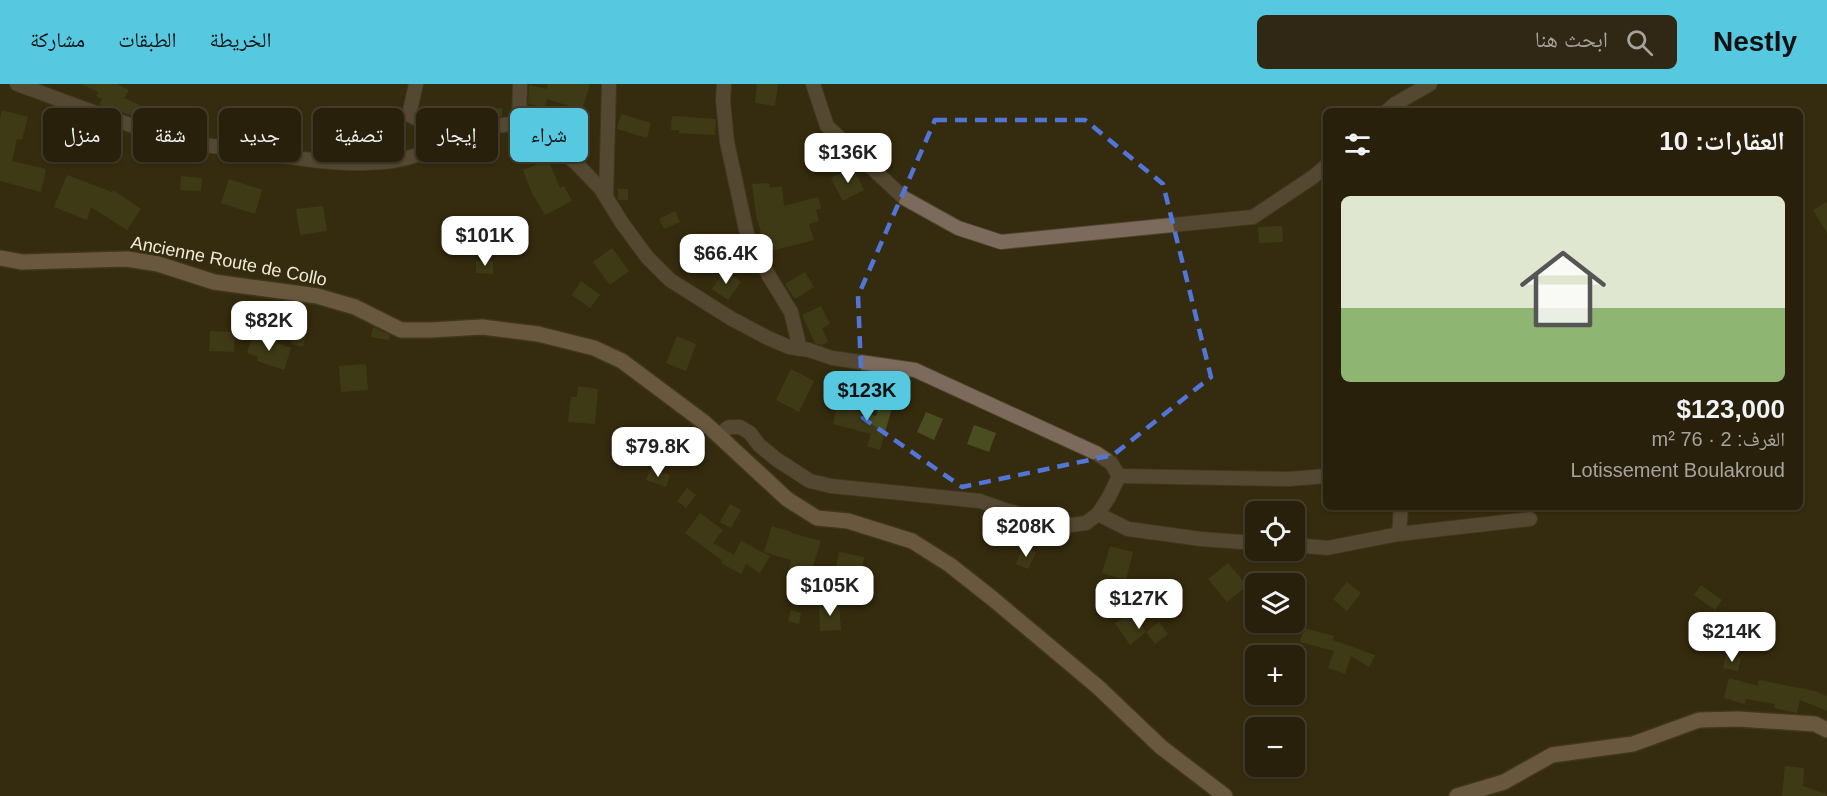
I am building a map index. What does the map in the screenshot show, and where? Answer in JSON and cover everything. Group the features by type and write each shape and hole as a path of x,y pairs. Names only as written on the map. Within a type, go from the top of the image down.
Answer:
{"main road":[{"name":"Ancienne Route de Collo","path":"0,258 22,262 127,259 158,264 214,282 317,296 355,307 402,330 482,327 538,334 594,348 622,361 705,423 787,499 817,518 848,521 912,541 950,566 993,598 1098,687 1161,747 1225,796"},
{"path":"1457,796 1504,782 1552,755 1633,744 1700,720 1738,719 1815,724 1827,730"}],"street":[{"path":"16,84 170,138 310,160 366,164 416,155"},
{"path":"416,84 409,115 416,118"},
{"path":"519,108 520,84"},
{"path":"606,196 609,84"},
{"path":"724,84 723,100 727,142 747,234 791,312 800,349"},
{"path":"813,84 828,126 904,198 958,228 1001,242 1253,217 1323,169"},
{"path":"1390,108 1430,84"},
{"path":"575,162 606,196 647,257 670,280 732,319 789,347 832,358 915,370 1096,453 1111,463 1119,476"},
{"path":"718,436 729,427 740,427 750,433 759,445 776,459 810,481 831,486 980,501 1064,525 1086,523 1098,514 1119,476"},
{"path":"1119,476 1289,478 1323,476"},
{"path":"1399,534 1401,510"},
{"path":"1098,514 1128,529 1245,542"},
{"path":"1305,546 1327,548 1399,534 1530,519"}],"highlighted area":[{"path":"935,120 1085,120 1163,184 1211,377 1113,455 962,487 863,418 858,296"}],"building":[{"path":"82,84 117,84 129,90 124,98 146,108 133,108 133,116 121,112 121,108 99,105 102,99 96,96 98,92"},
{"path":"548,84 590,84 583,108 547,99 545,107 528,104 529,85 547,89"},
{"path":"757,84 778,84 775,106 755,103"},
{"path":"498,108 502,108 502,116 498,117"},
{"path":"2,110 28,117 22,140 17,139 12,161 46,169 41,192 0,181"},
{"path":"621,114 651,123 647,138 617,129"},
{"path":"672,116 716,119 715,135 679,133 679,130 671,130"},
{"path":"549,162 560,188 564,186 572,201 545,215 533,196 523,170"},
{"path":"853,167 864,190 843,201 831,178"},
{"path":"67,175 112,192 113,190 141,209 127,230 91,207 87,220 54,207"},
{"path":"181,176 202,178 201,191 180,190"},
{"path":"229,179 262,190 255,214 221,203"},
{"path":"769,183 770,188 782,186 784,206 818,197 821,208 816,210 819,221 809,224 814,240 767,252 756,216 752,184"},
{"path":"618,189 628,189 628,200 618,200"},
{"path":"1827,202 1827,233 1813,210"},
{"path":"323,206 327,231 300,235 296,209"},
{"path":"675,211 680,222 664,229 659,219"},
{"path":"1282,226 1283,242 1259,243 1258,227"},
{"path":"612,248 629,271 610,285 593,262"},
{"path":"476,261 493,261 493,274 476,273"},
{"path":"725,270 741,282 728,300 712,289"},
{"path":"805,272 814,287 795,299 785,284"},
{"path":"581,281 600,295 590,308 572,295"},
{"path":"821,306 830,324 822,328 828,342 822,345 815,343 802,315"},
{"path":"373,327 390,335 389,340 371,337"},
{"path":"295,328 307,331 303,347 291,344"},
{"path":"210,331 235,332 234,352 209,351"},
{"path":"253,335 291,348 284,370 257,361 258,357 247,353"},
{"path":"677,336 696,344 686,371 666,363"},
{"path":"366,364 368,390 341,392 339,366"},
{"path":"791,369 814,381 799,412 776,400"},
{"path":"578,386 598,389 595,424 568,422 571,397 577,397"},
{"path":"881,398 894,401 880,450 867,446 871,434 833,424 837,406 876,416"},
{"path":"926,412 943,419 934,440 917,432"},
{"path":"974,425 996,433 989,452 967,444"},
{"path":"627,430 648,440 642,453 621,443"},
{"path":"651,468 670,475 666,487 646,480"},
{"path":"687,488 696,495 686,508 677,501"},
{"path":"730,504 741,510 731,528 720,522"},
{"path":"700,513 723,530 713,543 734,555 741,541 770,556 760,573 746,564 741,574 721,563 723,561 685,533"},
{"path":"772,526 821,541 811,572 799,569 798,576 788,573 791,560 764,552"},
{"path":"1023,546 1036,552 1028,569 1016,564"},
{"path":"1110,546 1133,552 1126,580 1102,573"},
{"path":"839,552 864,557 859,583 847,581 846,585 833,582"},
{"path":"1228,563 1245,584 1245,588 1227,602 1208,579"},
{"path":"1347,582 1361,593 1347,611 1333,599"},
{"path":"1701,585 1722,600 1715,610 1694,595"},
{"path":"839,603 841,630 820,631 819,604"},
{"path":"791,610 801,613 799,624 788,621"},
{"path":"1132,612 1146,632 1130,645 1115,623"},
{"path":"1159,622 1168,634 1155,644 1146,632"},
{"path":"1705,626 1717,632 1711,645 1699,638"},
{"path":"1305,628 1334,636 1333,640 1375,655 1369,667 1351,656 1345,674 1328,668 1334,651 1300,642"},
{"path":"1726,655 1741,658 1738,671 1723,668"},
{"path":"1729,678 1758,686 1759,680 1815,691 1827,696 1827,711 1800,700 1797,713 1774,708 1775,704 1746,699 1745,704 1724,698"},
{"path":"1785,766 1804,768 1803,786 1826,794 1826,796 1782,796"}]}
